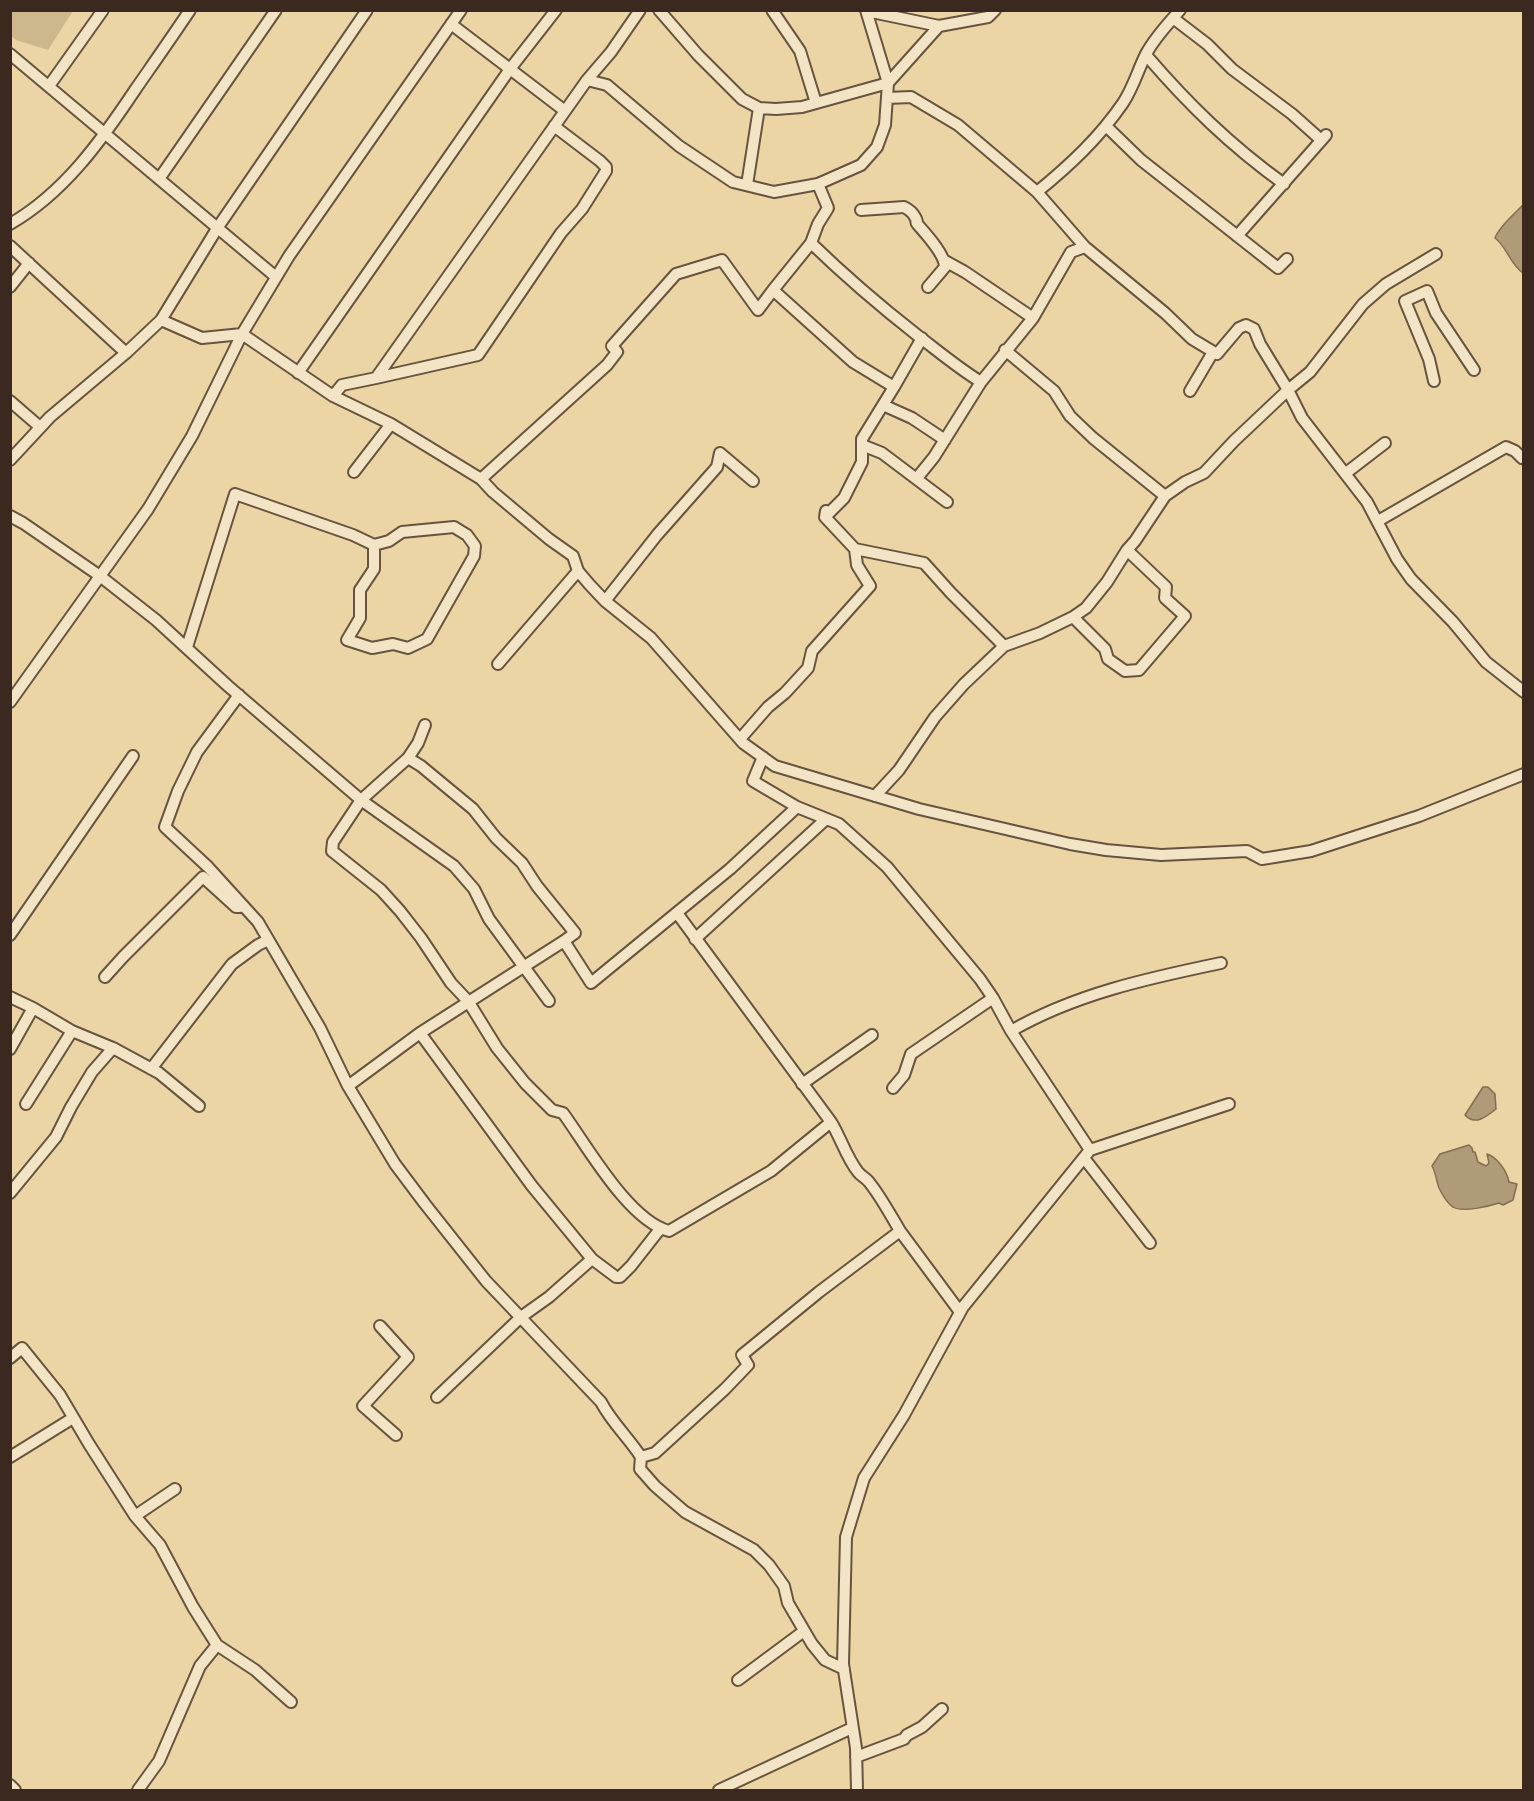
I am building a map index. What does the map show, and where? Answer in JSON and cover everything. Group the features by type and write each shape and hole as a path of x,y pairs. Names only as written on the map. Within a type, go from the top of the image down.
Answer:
{"street":[{"path":"49,86 103,10"},
{"path":"10,224 21,218 66,180 105,134 190,10"},
{"path":"159,179 276,10"},
{"path":"10,460 40,427 162,320 218,227 367,10"},
{"path":"298,373 510,69 556,10"},
{"path":"376,378 587,80 611,52 640,10"},
{"path":"658,10 742,99 759,108 776,109 802,107 888,83 939,26"},
{"path":"772,10 800,51 816,103"},
{"path":"587,80 607,85 679,146 733,182 774,192 818,184 861,165 877,147 885,125 888,83 867,11 939,26 988,17 995,10"},
{"path":"1037,192 1068,167 1106,126 1124,102 1157,36 1177,14 1232,69 1323,137 1238,236"},
{"path":"10,702 148,509 192,436 242,334 289,256 454,16 510,69 565,111"},
{"path":"10,54 276,277"},
{"path":"1146,55 1173,87 1215,129 1284,184"},
{"path":"887,98 911,97 958,125 1037,192 1084,247 1165,313 1192,339 1217,354 1239,328 1246,325 1254,329 1260,344 1302,418 1367,502 1397,559 1411,579 1453,622 1486,662 1524,692"},
{"path":"747,185 759,108"},
{"path":"333,396 342,385 478,355 606,171 606,167 600,161 554,126"},
{"path":"1106,126 1141,159 1278,268 1287,259"},
{"path":"481,479 607,365 617,352 612,346 676,274 722,260 758,310 811,243 818,224 828,208 818,184"},
{"path":"861,210 904,207 915,216 917,225 924,230 945,261 966,272 1033,318"},
{"path":"811,243 842,273 962,371 981,382"},
{"path":"10,246 126,353"},
{"path":"916,478 945,440 981,382 1033,318 1071,252 1084,247"},
{"path":"875,796 899,770 935,717 964,684 1004,646 1040,633 1086,608 1107,582 1165,496 1185,482 1204,473 1234,441 1310,372 1363,304 1386,284 1436,254"},
{"path":"928,287 945,267 945,261"},
{"path":"10,287 29,263"},
{"path":"773,290 853,362 894,387"},
{"path":"1434,381 1429,359 1405,301 1427,291 1437,313 1474,370"},
{"path":"162,320 202,338 242,334 333,396 391,424 481,479 493,492 573,556 578,571 605,601 651,638 740,739 775,766 919,809 1079,846 1161,855 1246,850 1262,859 1311,851 1419,816 1524,774"},
{"path":"740,739 768,707 785,693 808,668 812,651 870,586 857,565 855,549 825,513 844,498 862,462 862,439 922,338"},
{"path":"1005,351 1054,391 1070,416 1093,438 1165,496"},
{"path":"1190,392 1213,352"},
{"path":"10,401 40,427"},
{"path":"883,405 912,418 945,440"},
{"path":"354,472 391,424"},
{"path":"1346,473 1385,443"},
{"path":"862,445 882,453 948,502"},
{"path":"1378,521 1506,447 1515,451 1522,458 1524,457"},
{"path":"605,601 657,535 717,467 720,453 753,481"},
{"path":"187,647 235,494 353,535 374,545 389,541 402,532 454,527 467,536 474,546 474,556 427,639 408,648 393,644 372,648 347,640 360,618 360,590 374,569 374,545"},
{"path":"10,516 100,576 156,620 239,696 361,800 454,866 474,889 489,919 525,965 549,1001"},
{"path":"855,549 924,563 951,594 1004,646"},
{"path":"1073,617 1105,649 1108,659 1125,671 1139,670 1157,651 1185,616 1165,598 1166,587 1127,550"},
{"path":"498,664 578,571"},
{"path":"239,696 197,752 178,791 165,827 208,867 258,922 320,1028 348,1086 395,1164 457,1246 486,1281 601,1402 608,1416 630,1439 641,1457 640,1469 655,1486 685,1512 754,1550 769,1565 784,1586 788,1603 804,1631 825,1660 844,1669"},
{"path":"425,725 408,758 361,800 333,843 332,851 381,890 421,938 451,983 468,1001 497,1048 525,1083 552,1110 563,1113 603,1172 640,1214 660,1229 669,1232 771,1171 831,1122"},
{"path":"10,935 134,756"},
{"path":"763,757 753,781 797,807 839,824 887,867 993,998 1087,1154 1150,1244"},
{"path":"348,1086 420,1033 575,933 537,886 522,863 496,838 473,809 408,758"},
{"path":"564,941 591,983 730,868 797,807"},
{"path":"695,939 825,819"},
{"path":"105,977 144,935 204,877 236,907 246,908"},
{"path":"677,913 831,1122 839,1141 860,1174 867,1179 900,1231 960,1312"},
{"path":"151,1069 232,964 268,940"},
{"path":"1011,1030 1083,998 1158,976 1221,963"},
{"path":"10,997 72,1031 113,1048 159,1073 199,1106"},
{"path":"893,1088 904,1075 911,1054 993,998"},
{"path":"10,1049 33,1008"},
{"path":"26,1104 72,1031"},
{"path":"420,1033 532,1186 592,1258 616,1277 623,1276 660,1229"},
{"path":"802,1084 872,1035"},
{"path":"10,1193 56,1137 70,1107 92,1072 113,1048"},
{"path":"857,1791 856,1757 844,1669 846,1537 864,1478 904,1415 960,1312 1087,1154 1228,1104"},
{"path":"641,1457 655,1453 725,1389 748,1365 742,1355 819,1292 900,1231"},
{"path":"437,1397 522,1317 549,1297 592,1258"},
{"path":"380,1326 408,1357 363,1406 396,1435"},
{"path":"10,1358 22,1348 60,1395 135,1515 160,1545 193,1607 217,1645 255,1670 291,1702"},
{"path":"10,1457 73,1418"},
{"path":"135,1515 174,1489"},
{"path":"738,1680 804,1631"},
{"path":"138,1791 159,1761 201,1666 217,1645"},
{"path":"856,1757 904,1739 942,1709"},
{"path":"718,1791 852,1728"},
{"path":"10,1785 15,1791"}],"shaded area":[{"path":"10,11 73,11 48,50 16,40 11,36"},
{"path":"1523,205 1523,273 1495,238 1503,225"},
{"path":"1483,1087 1488,1087 1495,1094 1496,1109 1484,1117 1473,1120 1465,1115"},
{"path":"1469,1145 1475,1152 1478,1162 1486,1166 1489,1163 1487,1154 1491,1156 1501,1165 1509,1182 1517,1184 1513,1200 1503,1205 1499,1203 1463,1209 1453,1207 1447,1201 1439,1188 1432,1166 1440,1154"}]}
